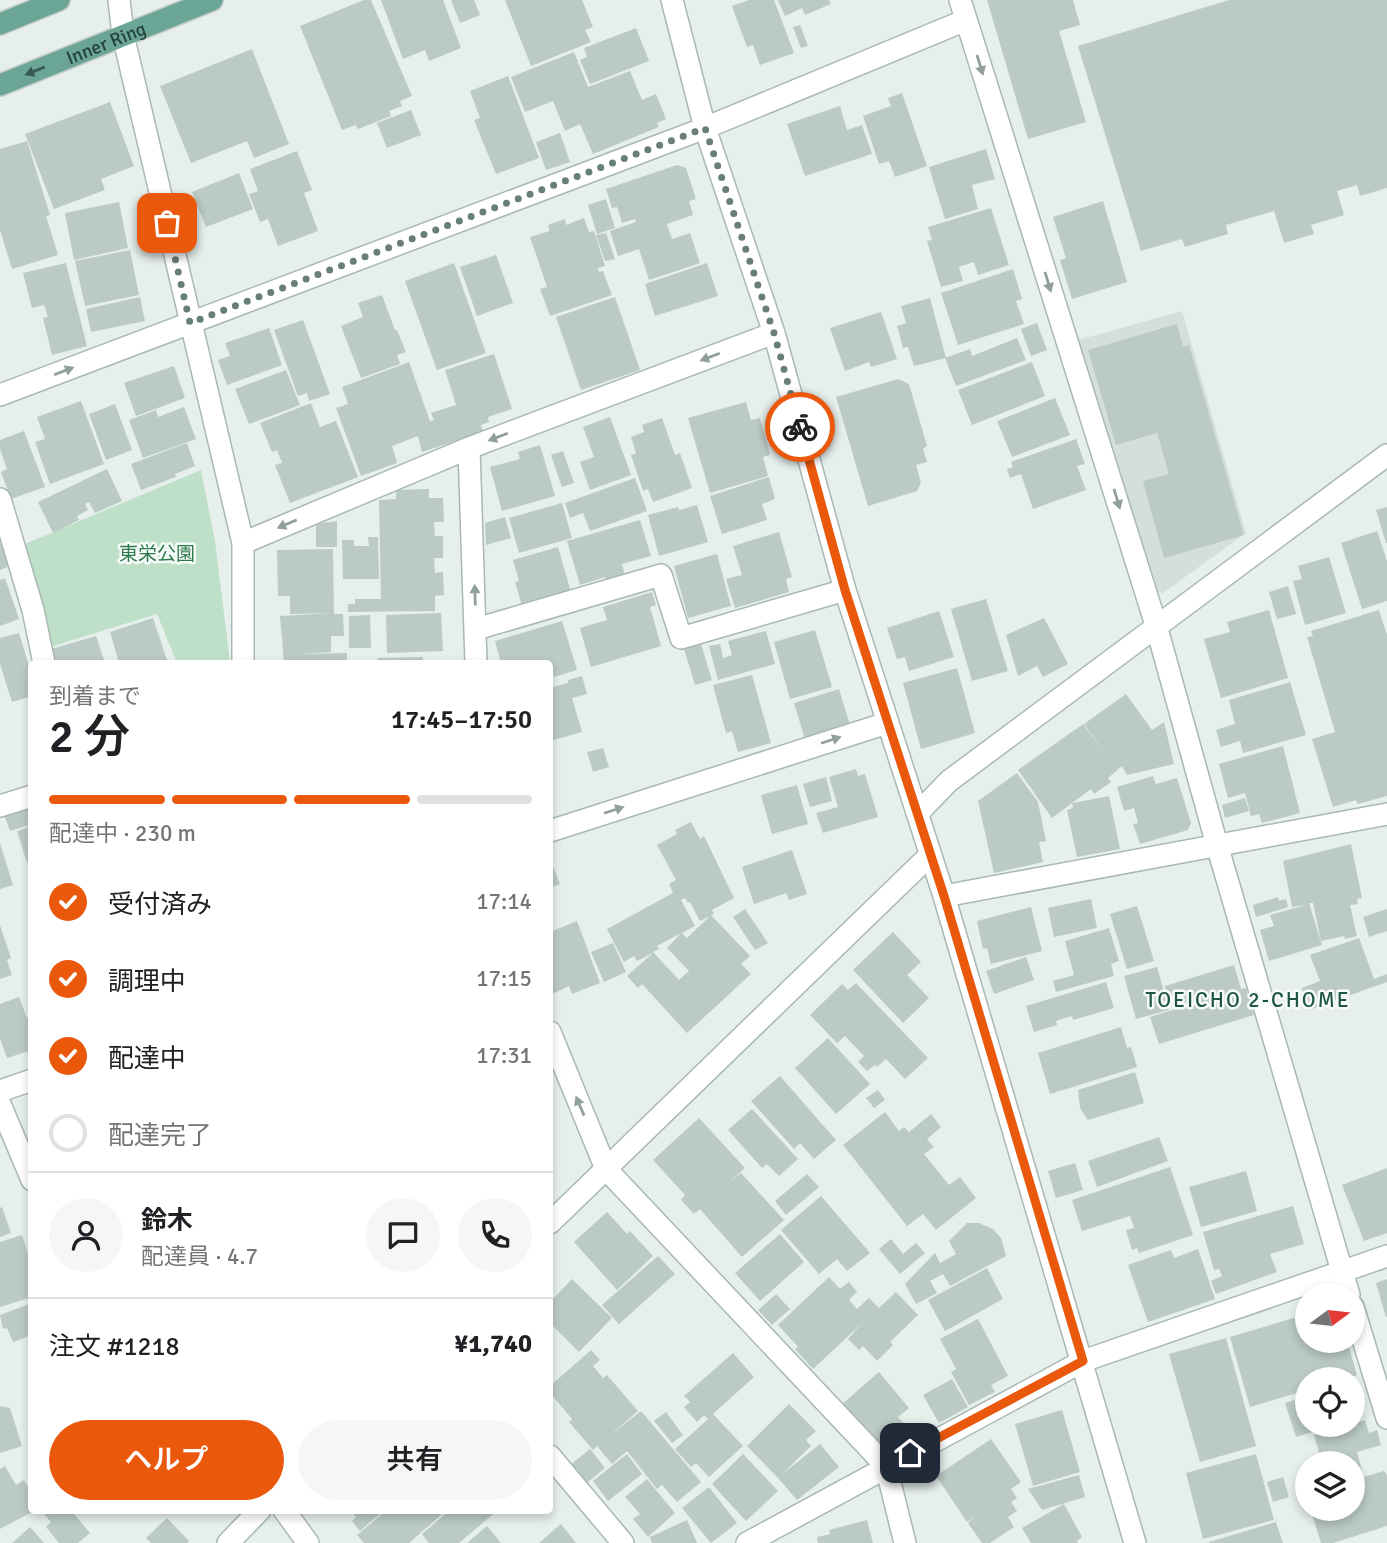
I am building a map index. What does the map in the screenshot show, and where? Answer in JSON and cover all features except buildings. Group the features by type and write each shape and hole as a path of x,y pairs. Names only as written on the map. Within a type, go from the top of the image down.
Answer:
{"main road":[{"path":"0,24 59,0"},
{"name":"Inner Ring","path":"0,85 212,0"}],"street":[{"path":"119,0 123,35 243,543 243,660"},
{"path":"672,0 705,128 774,333 845,590 944,896 1135,1543"},
{"path":"0,395 705,128 963,10 1156,625 1217,845 1345,1283"},
{"path":"243,543 469,448 774,333"},
{"path":"469,448 476,660"},
{"path":"918,813 949,781 1387,455"},
{"path":"0,499 33,610 43,660"},
{"path":"476,629 661,575 681,638 845,590"},
{"path":"553,830 887,723"},
{"path":"0,806 28,797"},
{"path":"944,896 1387,814"},
{"path":"553,1220 930,855"},
{"path":"553,1039 606,1169 886,1466 905,1543"},
{"path":"0,1091 28,1081"},
{"path":"0,1104 28,1171"},
{"path":"747,1543 1083,1361 1387,1256"},
{"path":"1365,1346 1387,1418"},
{"path":"553,1460 623,1543"},
{"path":"228,1543 256,1514"},
{"path":"287,1514 308,1543"}],"shaded area":[{"path":"1182,311 1246,533 1163,593 1154,591 1078,340"}],"green space":[{"name":"東栄公園","path":"201,470 215,541 230,660 176,660 157,614 53,646 25,544"}],"way so far":[{"path":"167,223 190,323 705,128 774,333 800,427"}],"district":[{"name":"TOEICHO 2-CHOME","path":"1248,1000"}],"route":[{"path":"800,427 845,590 944,896 1083,1361 910,1453"}]}
